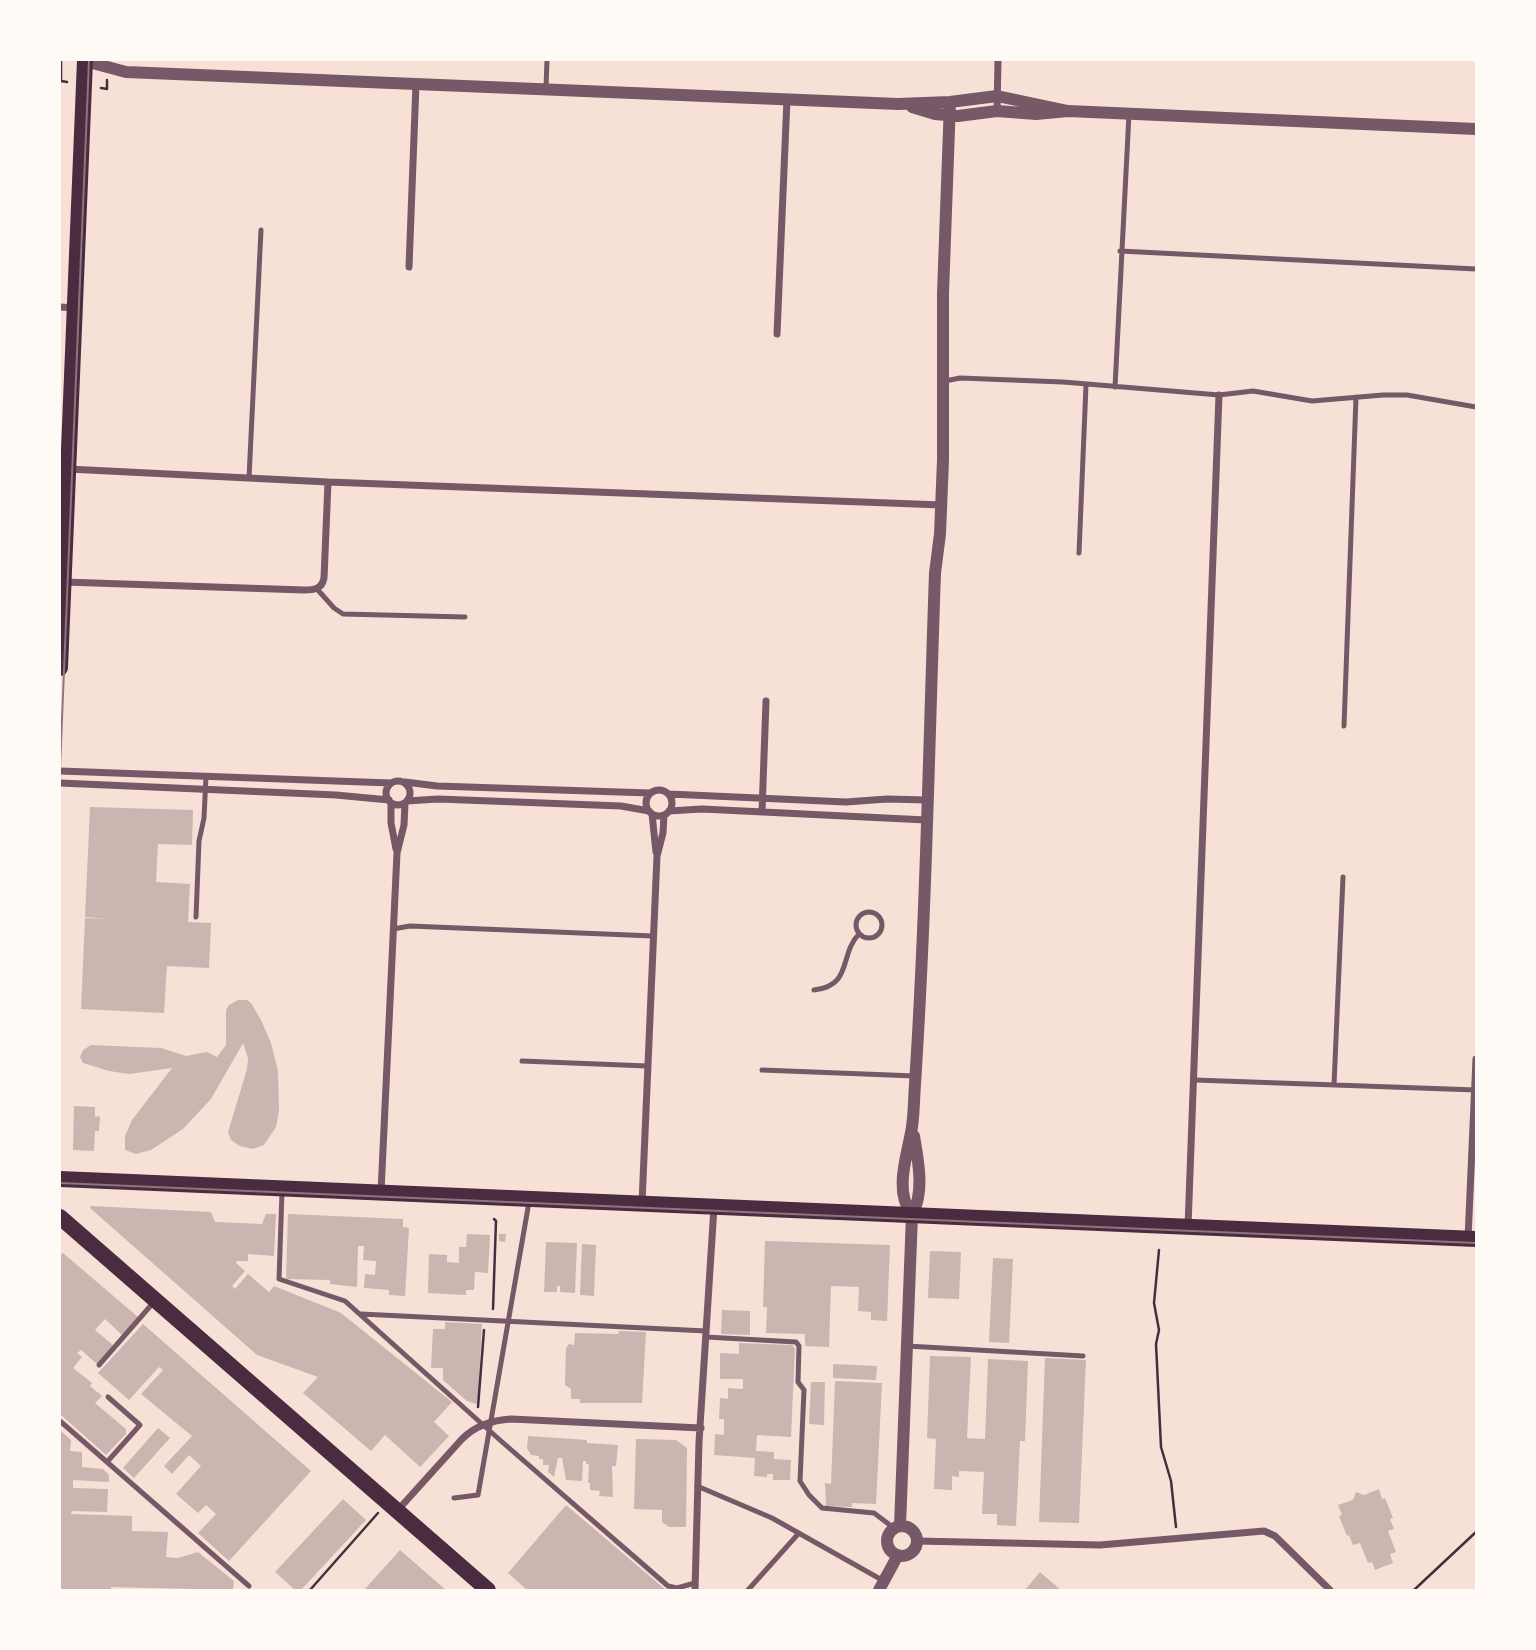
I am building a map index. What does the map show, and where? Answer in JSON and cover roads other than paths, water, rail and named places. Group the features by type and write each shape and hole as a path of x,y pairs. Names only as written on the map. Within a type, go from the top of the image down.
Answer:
{"main road":[{"path":"60,668 61,582 68,469 68,308 84,60"},
{"path":"60,1179 1472,1238"},
{"path":"60,1217 484,1589"}],"street":[{"path":"84,60 126,72 898,104 950,102 997,96 1068,111"},
{"path":"997,111 998,60"},
{"path":"409,267 416,84"},
{"path":"777,334 787,99"},
{"path":"917,1541 911,1553 898,1555 889,1549 887,1541 889,1534 897,1527 912,1215 918,1201 919,1181 912,1125 923,936 935,573 942,505 942,382 950,102"},
{"path":"898,104 949,116 997,111 1036,114 1068,111 1476,129"},
{"path":"1188,1226 1219,396"},
{"path":"68,469 328,482 942,505"},
{"path":"61,582 317,589 324,578 328,482"},
{"path":"762,812 766,701"},
{"path":"60,771 391,783 397,781 437,786 650,793 659,789 669,794 846,802 927,800"},
{"path":"381,1192 397,853 406,802 411,792 405,782"},
{"path":"60,783 336,795 390,801 399,805 439,799 621,806 667,813 702,809 926,820"},
{"path":"391,783 386,792 390,801 397,853"},
{"path":"642,1203 657,856 651,812 646,802 650,793"},
{"path":"657,856 667,813 673,802 669,794"},
{"path":"1472,1238 1476,1059"},
{"path":"695,1587 697,1486 714,1207"},
{"path":"391,1507 462,1439 487,1425 511,1419 701,1428"},
{"path":"897,1527 912,1530 917,1541"},
{"path":"917,1541 1100,1545 1264,1531 1275,1536 1330,1591"},
{"path":"882,1586 898,1555"}],"lane":[{"path":"546,89 547,60"},
{"path":"1115,387 1129,114"},
{"path":"249,478 261,230"},
{"path":"1120,251 1476,269"},
{"path":"942,382 960,378 1219,396 1253,391 1312,401 1407,395 1476,407"},
{"path":"1079,553 1086,385"},
{"path":"1344,726 1356,397"},
{"path":"317,589 343,614 465,617"},
{"path":"196,918 205,776"},
{"path":"1334,1085 1343,877"},
{"path":"868,911 877,914 882,926 878,934 871,938 859,934 855,927 857,918 868,911"},
{"path":"393,929 410,926 653,936"},
{"path":"814,990 828,987 841,976 851,942 859,934"},
{"path":"522,1061 647,1066"},
{"path":"762,1070 915,1076"},
{"path":"1195,1080 1476,1090"},
{"path":"282,1189 279,1279 345,1301 667,1586 695,1587"},
{"path":"454,1497 478,1494 487,1425 530,1198"},
{"path":"99,1365 155,1300"},
{"path":"361,1314 508,1320 796,1342 799,1346 798,1382 804,1390 800,1481 813,1501 822,1508 874,1513 897,1527"},
{"path":"907,1346 1083,1356"},
{"path":"107,1462 140,1425 108,1397"},
{"path":"60,1421 249,1586"},
{"path":"697,1486 772,1518 882,1586"},
{"path":"748,1590 799,1533"}],"tram line":[{"path":"60,768 89,60"},
{"path":"60,1183 1476,1243"}]}
